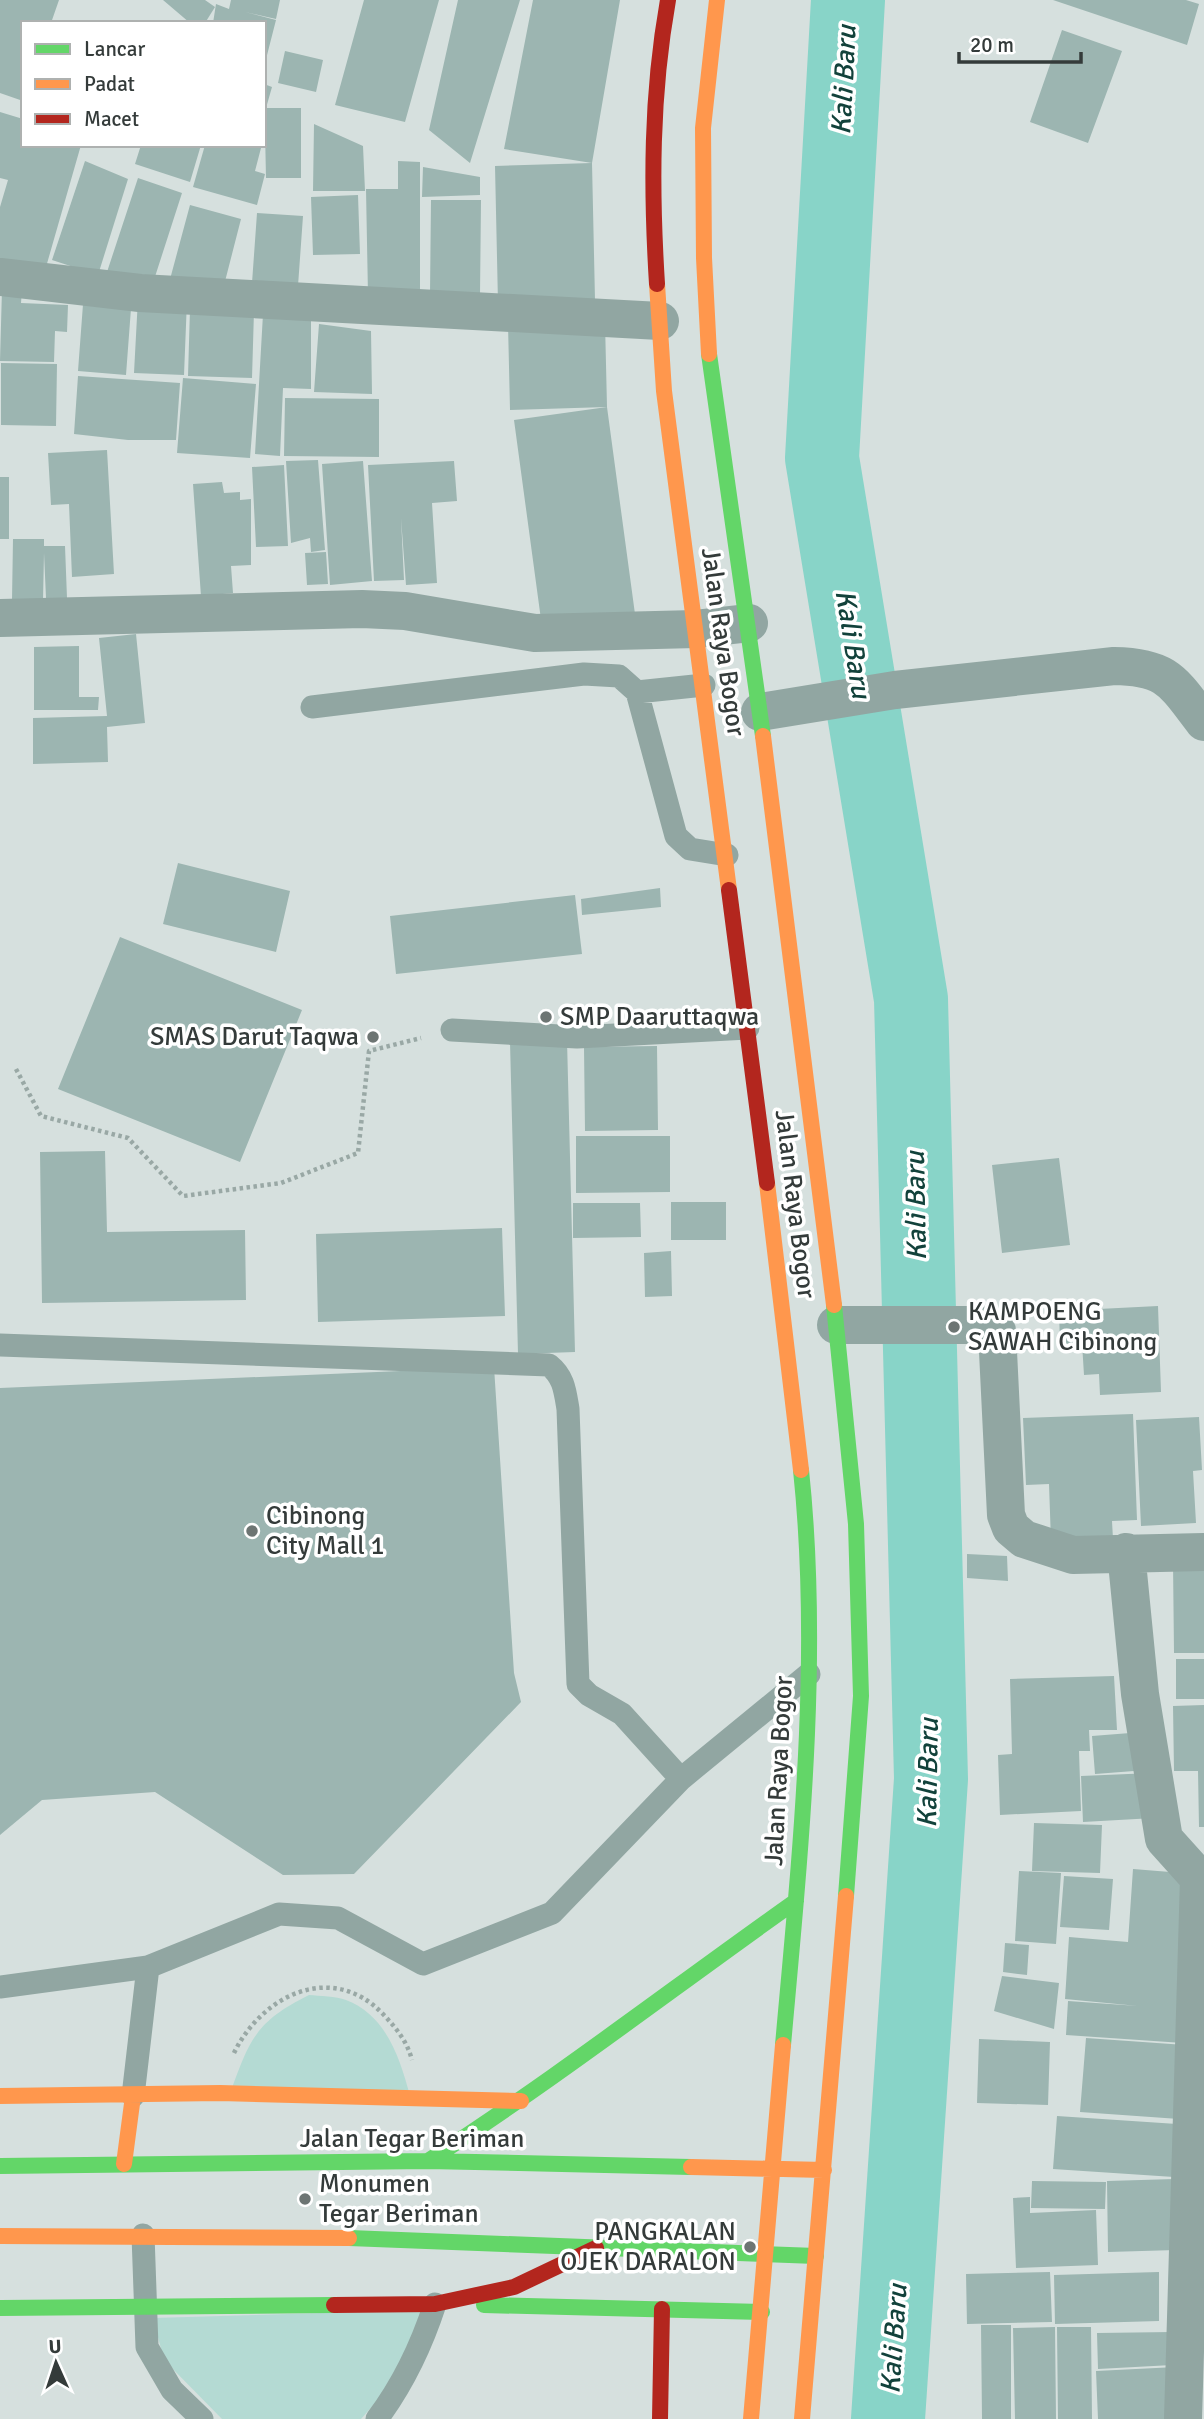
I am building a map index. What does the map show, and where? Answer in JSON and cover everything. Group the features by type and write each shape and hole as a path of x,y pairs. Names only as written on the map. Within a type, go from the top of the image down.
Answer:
{"main road":[{"name":"Jalan Raya Bogor","path":"668,0 653,127 654,261 664,391 727,855 790,1359 808,1533 809,1674 796,1901 751,2419"},
{"name":"Jalan Raya Bogor","path":"717,0 703,128 704,258 711,382 760,712 836,1325 856,1524 861,1696 802,2419"},
{"path":"428,2161 522,2101 623,2023 796,1901"},
{"name":"Jalan Tegar Beriman","path":"0,2096 220,2093 522,2101"},
{"path":"124,2164 133,2096"},
{"name":"Jalan Tegar Beriman","path":"0,2166 428,2161 824,2170"},
{"path":"0,2236 143,2235 604,2244 816,2256"},
{"path":"435,2304 514,2287 604,2244"},
{"path":"0,2308 435,2304 762,2312"},
{"path":"660,2419 662,2309"}],"street":[{"path":"0,276 141,293 660,321"},
{"path":"0,618 362,609 405,611 535,632 696,629 748,623"},
{"path":"760,712 895,690 1096,667 1132,666 1165,675 1204,722"},
{"path":"836,1325 972,1325 989,1326 997,1331 1006,1514 1012,1528 1024,1539 1073,1555 1204,1552"},
{"path":"1126,1552 1140,1694 1164,1839 1199,1878 1194,2328 1184,2419"}],"lane":[{"path":"312,707 600,673 619,676 637,692 676,836 690,849 727,855"},
{"path":"637,692 704,685"},
{"path":"452,1030 577,1037 748,1028"},
{"path":"0,1345 550,1365 558,1372 564,1385 568,1409 578,1684 589,1695 622,1714 681,1779"},
{"path":"0,1987 148,1967 279,1913 338,1918 423,1964 552,1913 681,1779 809,1674"},
{"path":"133,2096 148,1967"},
{"path":"143,2235 148,2347 172,2390 202,2419"},
{"path":"377,2419 402,2386 424,2337 435,2304"}],"path":[{"path":"16,1069 41,1116 128,1138 183,1196 281,1184 358,1153 369,1051 452,1030"},
{"path":"220,2093 243,2034 261,2014 286,1997 307,1989 327,1987 352,1991 374,2005 398,2030 409,2052 416,2076 417,2098"}],"green space":[{"path":"309,1995 346,2000 371,2016 381,2027 396,2053 410,2096 231,2091 250,2044 266,2023 291,2004"},
{"path":"422,2310 397,2378 361,2419 222,2419 164,2360 153,2318"}],"building":[{"path":"0,0 59,0 52,21 21,21 21,100 0,93"},
{"path":"163,0 205,0 215,7 206,21 188,21"},
{"path":"231,0 280,0 276,19 245,12 276,20 266,59 266,21 213,21 216,4 229,9"},
{"path":"364,0 439,0 405,122 335,105"},
{"path":"458,0 520,0 470,163 429,130"},
{"path":"533,0 620,0 592,163 504,149"},
{"path":"1053,0 1186,0 1199,4 1187,45"},
{"path":"1062,30 1122,51 1088,143 1030,122"},
{"path":"285,51 323,60 316,92 278,83"},
{"path":"266,85 272,87 266,108"},
{"path":"266,108 301,108 301,178 266,178"},
{"path":"0,112 21,118 21,147 80,147 44,274 0,262 0,207 8,180 0,178"},
{"path":"314,124 363,146 365,191 313,191"},
{"path":"140,147 200,147 190,182 135,164"},
{"path":"204,147 261,148 255,171 265,174 257,205 193,187"},
{"path":"85,161 128,179 98,275 52,260"},
{"path":"398,161 420,162 420,295 368,295 366,189 398,189"},
{"path":"592,163 595,300 498,303 495,166"},
{"path":"423,167 480,177 480,195 422,197"},
{"path":"138,178 182,193 152,286 107,272"},
{"path":"358,195 360,254 313,255 311,197"},
{"path":"431,200 481,200 480,295 430,294"},
{"path":"190,205 241,219 221,297 169,283"},
{"path":"257,213 303,216 297,300 251,297"},
{"path":"2,289 22,290 21,303 68,305 67,332 55,331 54,362 0,361"},
{"path":"84,291 132,295 126,375 78,371"},
{"path":"138,298 187,300 184,375 134,373"},
{"path":"190,309 254,311 252,378 188,376"},
{"path":"263,314 311,321 311,389 283,388 280,456 255,454"},
{"path":"605,322 607,407 510,410 508,324"},
{"path":"319,324 371,331 372,394 314,392"},
{"path":"1,363 57,364 56,426 1,425"},
{"path":"78,376 180,383 176,440 128,440 74,434"},
{"path":"183,378 256,384 250,458 177,453"},
{"path":"285,398 379,399 379,457 284,456"},
{"path":"607,407 635,614 542,627 514,420"},
{"path":"107,450 114,574 72,577 69,504 51,505 48,453"},
{"path":"318,460 325,550 311,552 310,538 291,543 286,461"},
{"path":"363,461 372,581 330,585 322,464"},
{"path":"454,461 457,501 432,503 437,583 406,585 401,518 404,580 374,581 368,465"},
{"path":"284,465 288,546 256,547 252,467"},
{"path":"0,477 9,477 9,539 0,539"},
{"path":"222,482 224,493 240,492 240,500 251,499 251,565 231,566 233,593 201,596 193,484"},
{"path":"13,539 44,539 44,546 65,546 67,598 46,598 44,553 43,601 12,600"},
{"path":"326,552 328,584 307,585 305,553"},
{"path":"136,634 145,723 107,727 108,762 33,764 33,718 107,716 99,638"},
{"path":"79,646 79,697 99,697 98,710 34,710 34,647"},
{"path":"178,863 290,891 276,952 163,924"},
{"path":"660,888 661,907 582,915 581,899"},
{"path":"575,895 582,954 396,974 390,916"},
{"path":"120,937 302,1010 240,1162 58,1089"},
{"path":"567,1040 575,1352 518,1354 510,1042"},
{"path":"657,1046 658,1130 585,1131 584,1047"},
{"path":"576,1136 670,1136 670,1192 576,1193"},
{"path":"105,1151 107,1232 245,1230 246,1300 42,1303 40,1152"},
{"path":"1059,1158 1070,1245 1002,1253 992,1165"},
{"path":"671,1202 726,1202 726,1240 671,1240"},
{"path":"573,1203 640,1203 641,1237 573,1238"},
{"path":"502,1228 505,1316 318,1322 316,1234"},
{"path":"671,1251 672,1296 645,1297 644,1253"},
{"path":"1158,1306 1161,1392 1100,1395 1099,1374 1084,1375 1082,1343 1060,1344 1059,1311"},
{"name":"Cibinong City Mall 1","path":"494,1367 514,1673 521,1702 354,1874 283,1875 155,1792 42,1800 0,1835 0,1388"},
{"path":"1133,1414 1137,1520 1112,1521 1113,1539 1051,1541 1049,1484 1026,1485 1023,1418"},
{"path":"1199,1417 1202,1470 1193,1471 1196,1523 1141,1526 1136,1420"},
{"path":"967,1554 1007,1556 1008,1581 967,1578"},
{"path":"1173,1562 1204,1562 1204,1653 1174,1653"},
{"path":"1176,1659 1204,1659 1204,1699 1176,1699"},
{"path":"1114,1676 1117,1730 1089,1730 1090,1751 1079,1751 1081,1811 1000,1815 998,1755 1012,1754 1010,1679"},
{"path":"1204,1705 1204,1827 1199,1827 1198,1771 1174,1771 1173,1706"},
{"path":"1143,1732 1147,1770 1095,1774 1092,1736"},
{"path":"1152,1773 1154,1818 1083,1822 1081,1776"},
{"path":"1034,1823 1102,1825 1100,1873 1032,1871"},
{"path":"1133,1869 1195,1874 1183,2043 1066,2035 1068,2001 1138,2006 1065,1999 1069,1937 1128,1942"},
{"path":"1019,1871 1061,1873 1056,1944 1015,1941"},
{"path":"1064,1876 1113,1879 1109,1930 1060,1927"},
{"path":"1005,1943 1029,1945 1027,1975 1003,1972"},
{"path":"1002,1976 1059,1983 1054,2029 994,2011"},
{"path":"1086,2038 1185,2045 1179,2119 1080,2112"},
{"path":"979,2039 1050,2042 1048,2105 977,2103"},
{"path":"1057,2116 1177,2124 1174,2177 1053,2169"},
{"path":"1175,2179 1176,2250 1108,2252 1107,2181"},
{"path":"1032,2181 1106,2182 1105,2209 1031,2208"},
{"path":"1030,2197 1030,2213 1096,2210 1098,2265 1016,2268 1013,2198"},
{"path":"1050,2272 1052,2322 967,2324 966,2274"},
{"path":"1159,2272 1159,2321 1055,2324 1054,2275"},
{"path":"981,2325 1011,2325 1011,2419 982,2419"},
{"path":"1055,2327 1056,2419 1015,2419 1013,2328"},
{"path":"1057,2327 1091,2327 1092,2419 1058,2419"},
{"path":"1172,2332 1172,2365 1098,2369 1097,2333"},
{"path":"1176,2367 1178,2419 1098,2419 1096,2371"}],"waterway":[{"name":"Kali Baru","path":"848,0 822,458 911,999 931,1779 888,2419"}],"traffic: fast":[{"path":"709,354 763,736"},
{"path":"834,1305 856,1524 861,1696 846,1896"},
{"path":"783,2045 796,1902 809,1685 807,1541 801,1470"},
{"path":"428,2161 567,2066 796,1901"},
{"path":"0,2166 428,2161 691,2167"},
{"path":"349,2238 816,2256"},
{"path":"0,2308 334,2305"},
{"path":"484,2305 762,2312"}],"traffic: slow":[{"path":"709,354 704,258 703,128 717,0"},
{"path":"657,284 664,391 729,890"},
{"path":"763,736 834,1305"},
{"path":"767,1183 801,1470"},
{"path":"802,2419 846,1896"},
{"path":"751,2419 783,2045"},
{"path":"0,2096 220,2093 521,2101"},
{"path":"124,2164 133,2096"},
{"path":"691,2167 824,2170"},
{"path":"0,2236 349,2238"}],"traffic: jam":[{"path":"657,284 654,212 655,106 668,0"},
{"path":"729,890 767,1183"},
{"path":"334,2305 435,2304 514,2287 596,2248"},
{"path":"660,2419 662,2309"}],"place":[{"name":"SMP Daaruttaqwa","path":"546,1017"},
{"name":"SMAS Darut Taqwa","path":"373,1037"},
{"name":"KAMPOENG SAWAH Cibinong","path":"954,1327"},
{"name":"Cibinong City Mall 1","path":"252,1531"},
{"name":"Monumen Tegar Beriman","path":"305,2199"},
{"name":"PANGKALAN OJEK DARALON","path":"750,2247"}]}
